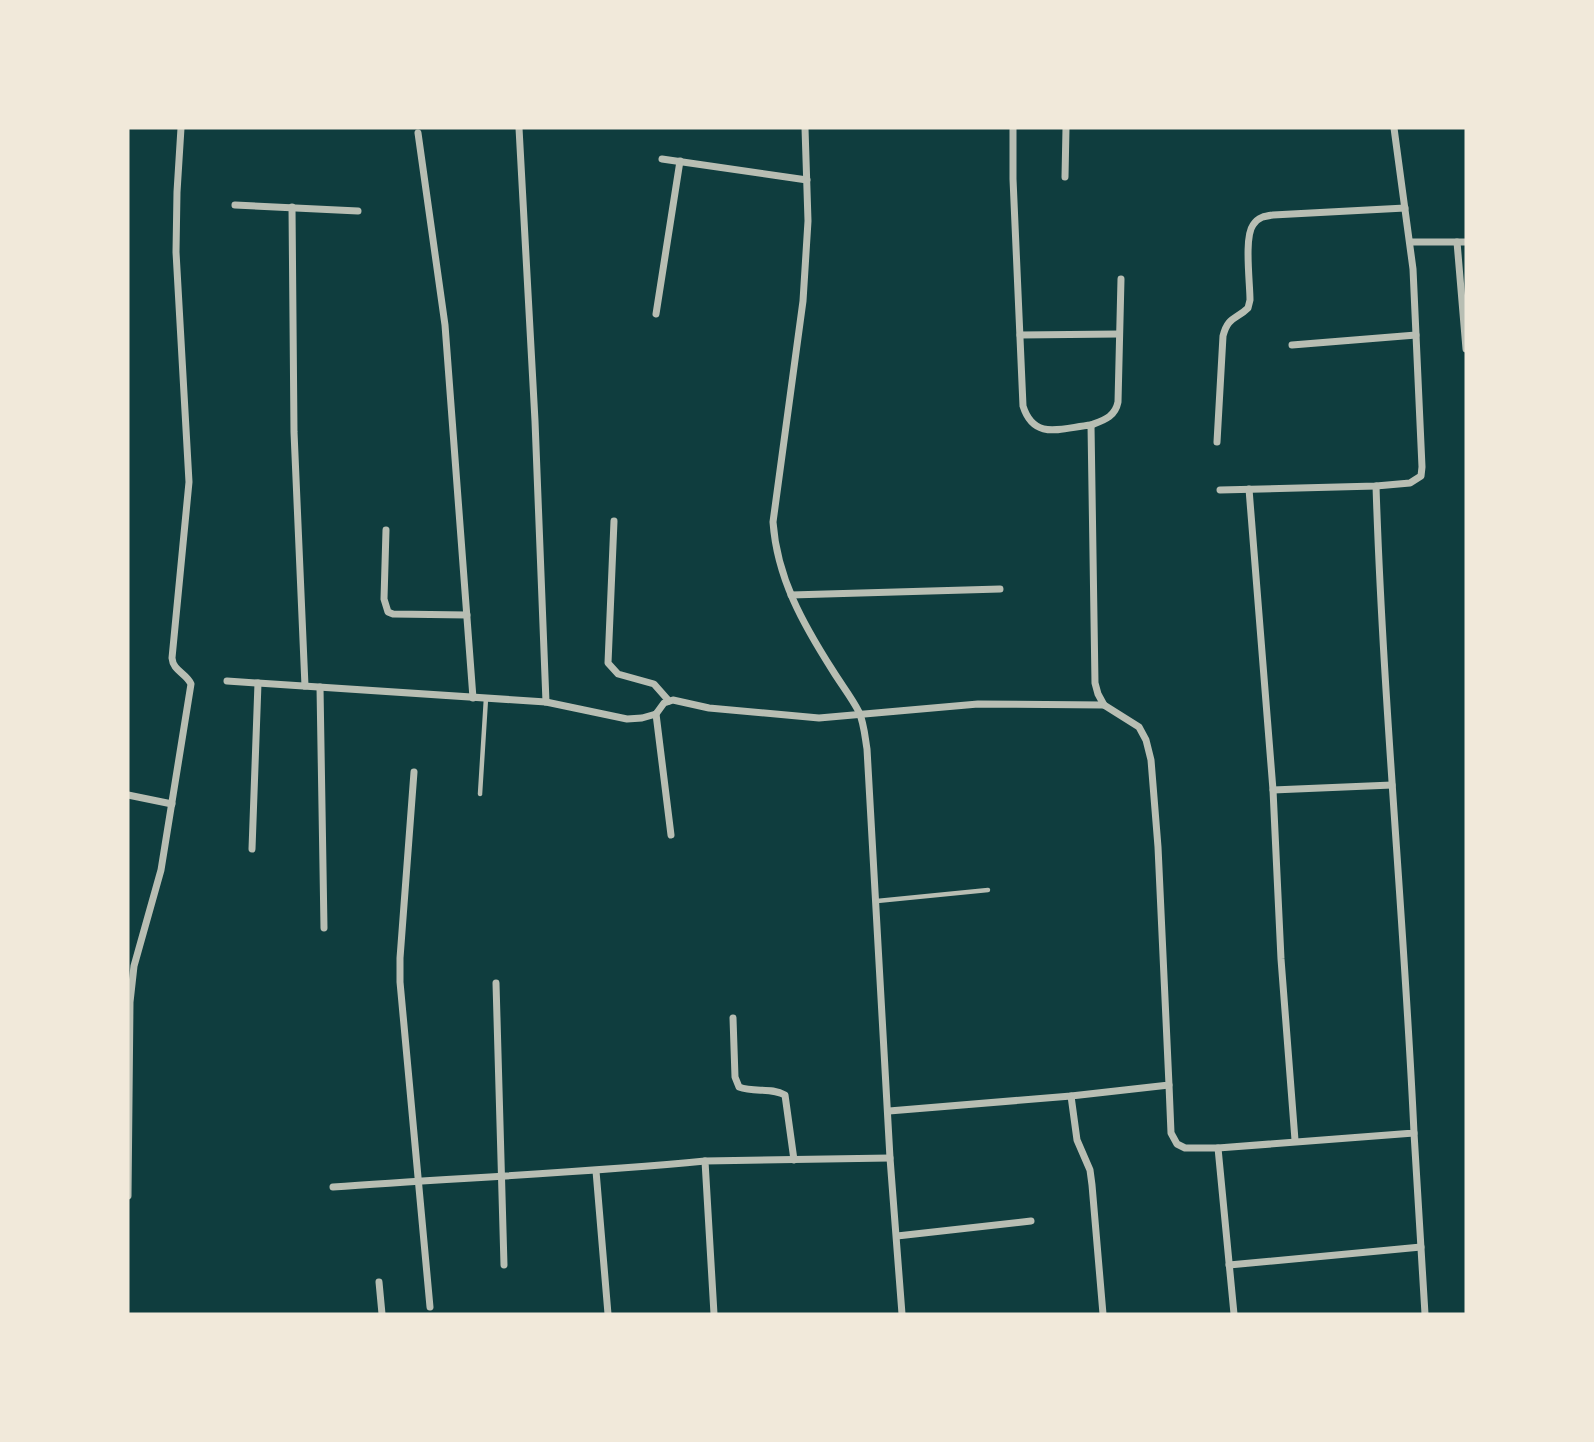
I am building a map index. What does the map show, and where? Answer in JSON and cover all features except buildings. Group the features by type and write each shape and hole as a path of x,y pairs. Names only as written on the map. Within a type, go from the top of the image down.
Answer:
{"street":[{"path":"128,1196 130,989 161,870 191,684 188,678 177,670 172,658 189,482 177,252 181,128"},
{"path":"519,128 536,421 546,702"},
{"path":"805,128 808,221 803,301 773,522 774,545 780,570 791,595 818,647 860,714 867,749 890,1158 902,1314"},
{"path":"1013,128 1023,406 1027,420 1034,426 1043,429 1091,425 1116,411 1121,279"},
{"path":"1065,177 1066,128"},
{"path":"1220,490 1376,486 1410,483 1421,476 1416,335 1409,242 1394,128"},
{"path":"418,133 445,325 473,698"},
{"path":"662,159 807,180"},
{"path":"656,314 680,161"},
{"path":"235,205 358,211"},
{"path":"292,207 294,432 305,686"},
{"path":"1217,443 1223,335 1230,319 1248,308 1249,235 1254,222 1261,217 1273,215 1405,208"},
{"path":"1409,242 1466,242"},
{"path":"1457,242 1466,349"},
{"path":"1020,335 1119,334"},
{"path":"1292,345 1416,335"},
{"path":"1091,425 1095,683 1104,705 1139,727 1146,740 1151,760 1158,846 1171,1133 1177,1144 1185,1148 1218,1148 1295,1140 1414,1133"},
{"path":"1376,486 1425,1314"},
{"path":"1249,489 1273,790 1281,959 1295,1140"},
{"path":"614,522 608,663 618,674 654,684 669,701"},
{"path":"386,530 384,599 388,612 467,615"},
{"path":"791,595 1000,589"},
{"path":"227,681 546,702 627,719 656,714 669,701 798,718 978,704 1104,705"},
{"path":"253,849 258,683"},
{"path":"320,687 324,928"},
{"path":"656,714 671,835"},
{"path":"414,772 400,958 402,1018 430,1307"},
{"path":"1273,790 1392,785"},
{"path":"128,795 172,804"},
{"path":"496,983 504,1265"},
{"path":"733,1018 736,1077 739,1087 747,1090 779,1091 785,1095 794,1160"},
{"path":"889,1111 1169,1085"},
{"path":"1071,1096 1077,1140 1090,1170 1103,1314"},
{"path":"1218,1148 1234,1314"},
{"path":"333,1187 501,1178 705,1161 890,1158"},
{"path":"705,1161 714,1314"},
{"path":"596,1171 607,1314"},
{"path":"897,1236 1031,1221"},
{"path":"1229,1265 1421,1247"},
{"path":"379,1282 382,1314"}],"lane":[{"path":"480,794 486,698"},
{"path":"877,901 988,890"}]}
